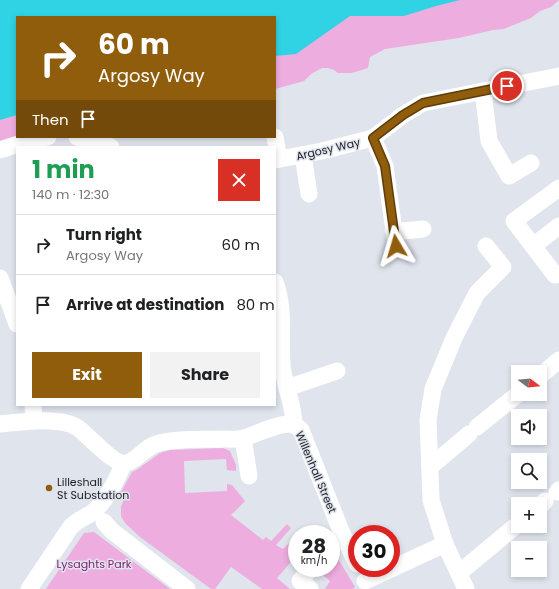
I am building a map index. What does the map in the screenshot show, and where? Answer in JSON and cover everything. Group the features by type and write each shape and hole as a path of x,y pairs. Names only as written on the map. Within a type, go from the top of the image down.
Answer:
{"street":[{"name":"Argosy Way","path":"277,159 303,155 373,138 403,115 423,103 559,76"},
{"path":"483,91 490,141 509,176 530,163"},
{"path":"0,150 42,138"},
{"path":"86,138 109,146"},
{"path":"373,138 385,166 395,239 423,229"},
{"path":"276,148 277,159"},
{"path":"303,155 309,194"},
{"path":"555,275 514,221 559,188"},
{"path":"533,246 559,226"},
{"path":"466,589 445,544 431,500 428,420 433,389 454,338 477,293 503,267 486,246"},
{"path":"0,278 5,310 16,323"},
{"name":"Willenhall Street","path":"276,286 281,309 282,365 294,415 294,425 301,430 332,525"},
{"path":"547,370 559,360"},
{"path":"287,388 337,371"},
{"path":"430,467 511,400"},
{"path":"0,424 34,413 66,423 77,427 114,460 123,464 131,461 154,444 167,441 243,438 286,424 294,425"},
{"path":"243,438 249,476"},
{"path":"29,589 74,524 93,512 99,506 115,483 123,464"},
{"path":"104,522 112,531 187,589"},
{"path":"459,573 511,530"},
{"name":"Willenhall Street","path":"340,542 348,552"},
{"path":"365,579 445,544"},
{"path":"304,577 300,582 310,589"}],"green space":[{"path":"244,0 559,0 551,7 540,11 531,18 504,29 459,38 385,49 370,57 368,68 351,73 338,73 328,68 322,68 311,74 304,81 276,89 276,16 188,16"},
{"path":"16,56 16,136 0,141 0,59"},
{"path":"223,448 230,451 236,465 236,471 227,470 226,459 184,461 185,493 227,491 227,484 232,485 245,501 231,515 263,540 266,537 271,541 287,524 288,531 276,545 283,549 288,544 288,565 277,578 290,589 262,589 231,567 215,589 211,589 140,537 125,523 121,516 121,507 125,496 121,492 132,472 160,453 170,450"},
{"name":"Lysaghts Park","path":"94,532 170,589 46,589 84,533"},
{"path":"340,562 355,587 353,589 325,589 330,581 325,577 340,577"}],"water":[{"path":"0,0 460,0 404,16 350,16 296,54 276,56 276,16 16,16 16,115 0,120"}],"place":[{"name":"Lilleshall St Substation","path":"49,488"}],"route":[{"path":"396,246 385,166 373,138 403,115 423,103 507,86"}]}
